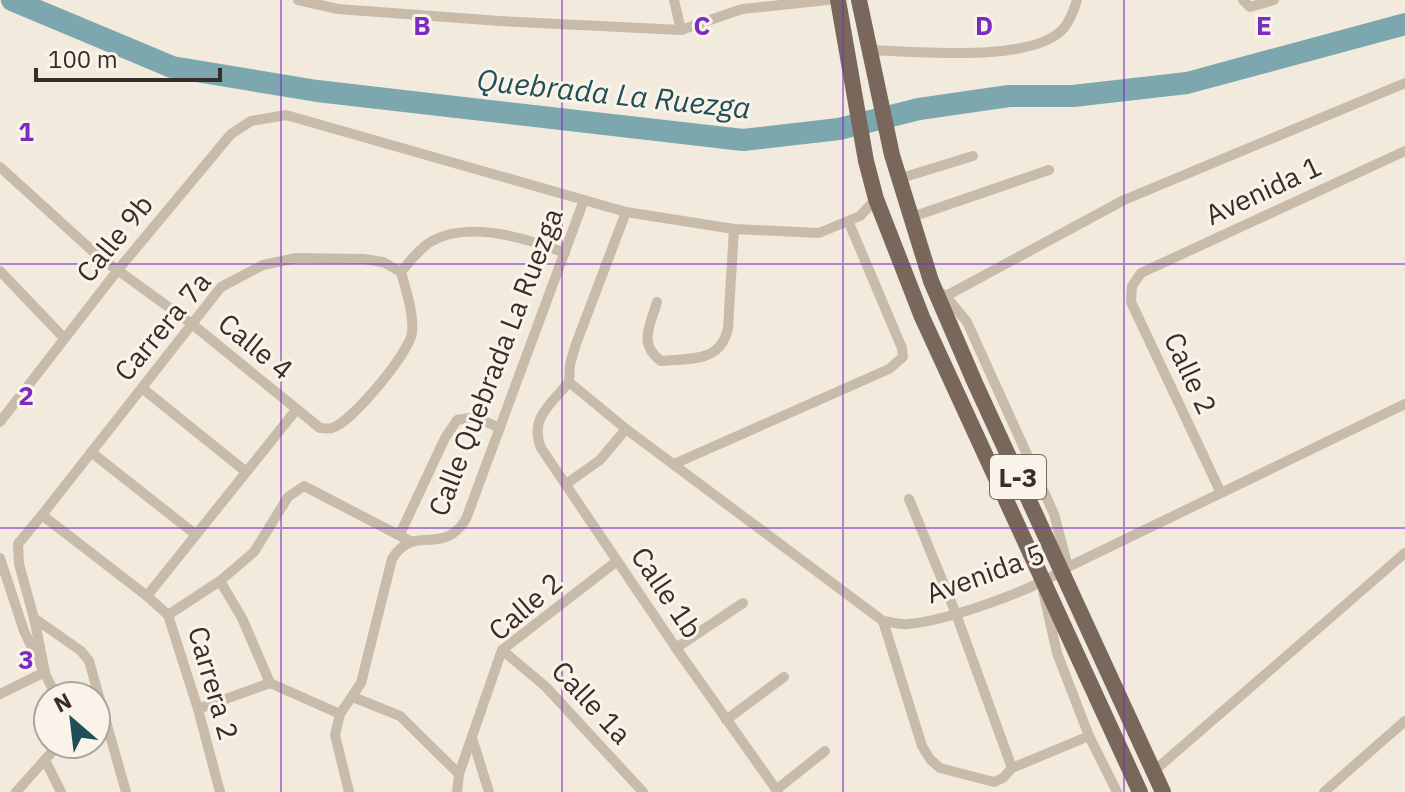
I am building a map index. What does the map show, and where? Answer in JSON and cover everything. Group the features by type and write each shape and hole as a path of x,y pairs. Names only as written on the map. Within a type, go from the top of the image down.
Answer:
{"main road":[{"name":"L-3","path":"838,0 866,161 876,199 922,317 1140,792"},
{"name":"L-3","path":"859,0 898,179 931,281 1065,569 1163,792"}],"street":[{"path":"298,0 500,21 681,30 741,5 828,0"},
{"path":"674,0 681,30"},
{"path":"869,50 984,52 1024,47 1046,40 1063,29 1077,0"},
{"path":"1243,0 1250,7 1256,7 1274,0"},
{"path":"946,296 1124,200 1405,83"},
{"name":"Calle Quebrada La Ruezga","path":"286,115 584,200 466,519 457,532 448,538 410,541 392,559 361,683 340,714"},
{"name":"Calle 9b","path":"0,422 117,271 231,134 251,121 286,115"},
{"name":"Avenida 1","path":"1141,273 1405,151"},
{"path":"898,179 973,156"},
{"name":"Calle 4","path":"0,167 117,271 192,324 296,410"},
{"path":"909,218 1049,170"},
{"path":"584,200 626,212 734,229 819,233 849,223 876,199"},
{"path":"626,212 576,344 569,382 626,429 883,621 922,746 940,768 994,782 1012,768 1089,736"},
{"path":"674,464 889,369 903,357 902,348 849,223"},
{"path":"657,302 646,342 651,354 661,361 706,356 720,348 726,340 728,328 734,229"},
{"path":"147,596 296,410 320,428 331,429 376,388 403,355 412,336 412,317 401,272 434,240 458,234 498,233 565,253"},
{"name":"Carrera 7a","path":"45,672 17,554 18,544 221,287 263,265 296,258 364,259 383,262 401,272"},
{"path":"0,271 64,338"},
{"name":"Calle 2","path":"1141,273 1132,286 1131,302 1221,493"},
{"path":"931,281 967,322 1054,514 1065,569"},
{"name":"Calle 1b","path":"569,382 537,425 536,435 541,448 777,791"},
{"path":"142,388 245,471"},
{"name":"Avenida 5","path":"883,621 906,625 956,614 1045,581 1405,404"},
{"path":"400,534 445,438 457,420 475,417 500,428"},
{"path":"566,484 600,460 626,429"},
{"path":"91,452 195,534"},
{"path":"168,615 220,581 254,552 288,497 304,486 410,541"},
{"path":"909,499 956,614 1012,768"},
{"name":"Carrera 2","path":"42,515 168,615 220,792"},
{"path":"1154,771 1405,553"},
{"path":"0,561 24,631 49,680"},
{"name":"Calle 2","path":"457,792 459,774 502,650 617,561"},
{"path":"220,581 242,618 270,683 340,714 335,735 349,792"},
{"path":"1045,581 1042,594 1057,653 1089,736 1117,792"},
{"path":"676,648 743,603"},
{"path":"34,618 81,651 89,661 126,792"},
{"name":"Calle 1a","path":"502,650 545,686 643,792"},
{"path":"0,694 45,672"},
{"path":"726,720 784,677"},
{"path":"198,709 270,683"},
{"path":"353,697 400,716 459,774"},
{"path":"1324,792 1405,721"},
{"path":"473,739 489,792"},
{"path":"777,791 825,751"},
{"path":"16,792 45,760 61,792"}],"waterway":[{"name":"Quebrada La Ruezga","path":"12,0 172,67 317,91 743,140 839,129 919,109 1009,96 1073,96 1187,83 1405,24"}]}
